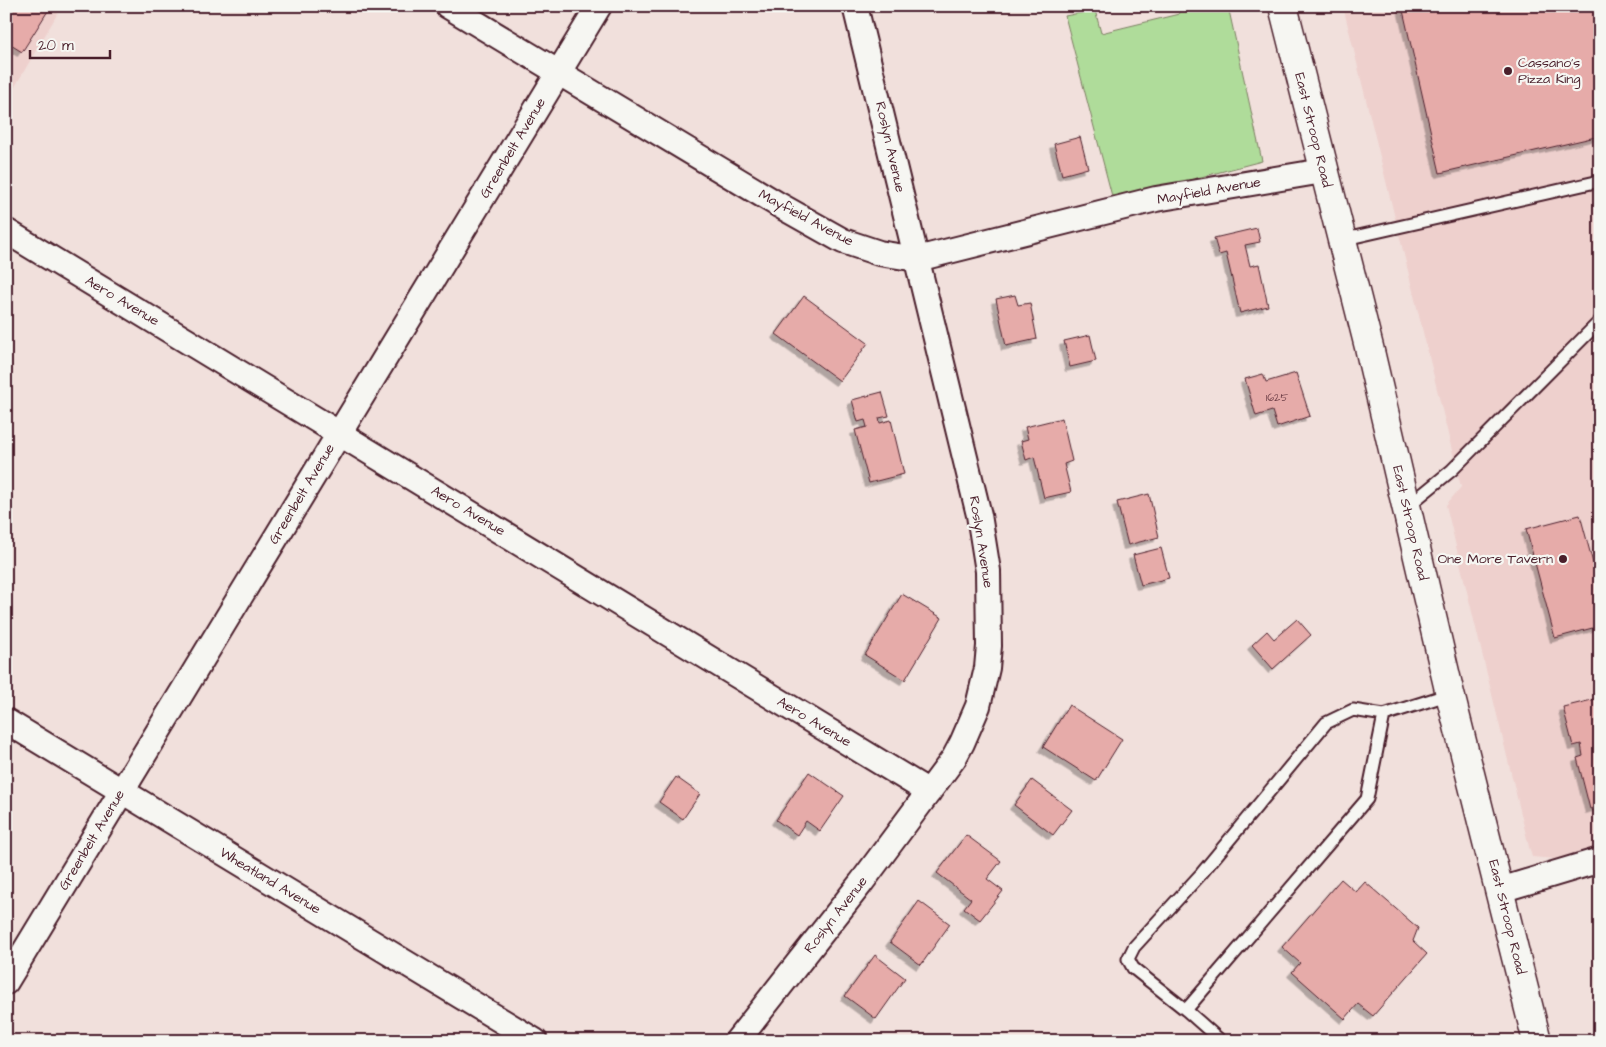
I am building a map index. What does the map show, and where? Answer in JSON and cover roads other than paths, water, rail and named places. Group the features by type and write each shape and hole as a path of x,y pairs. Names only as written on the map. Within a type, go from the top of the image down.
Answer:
{"main road":[{"name":"East Stroop Road","path":"1283,6 1340,240 1369,347 1450,694 1537,1041"}],"street":[{"name":"Mayfield Avenue","path":"448,6 558,74 843,241 879,253 917,259 1156,200 1323,171"},
{"name":"Greenbelt Avenue","path":"6,982 599,6"},
{"name":"Roslyn Avenue","path":"737,1041 954,758 978,706 987,668 991,626 988,571 979,515 855,6"},
{"name":"Aero Avenue","path":"6,231 929,792"},
{"name":"Wheatland Avenue","path":"6,721 535,1041"},
{"path":"1500,890 1600,860"}],"lane":[{"path":"1340,240 1600,181"},
{"path":"1406,508 1452,470 1600,321"},
{"path":"1221,1041 1186,1010 1133,968 1128,959 1134,947 1201,874 1326,723 1352,710 1384,715 1450,694"},
{"path":"1186,1010 1367,799 1384,715"}],"place":[{"name":"Cassano's Pizza King","path":"1508,71"},
{"name":"One More Tavern","path":"1563,559"}]}
